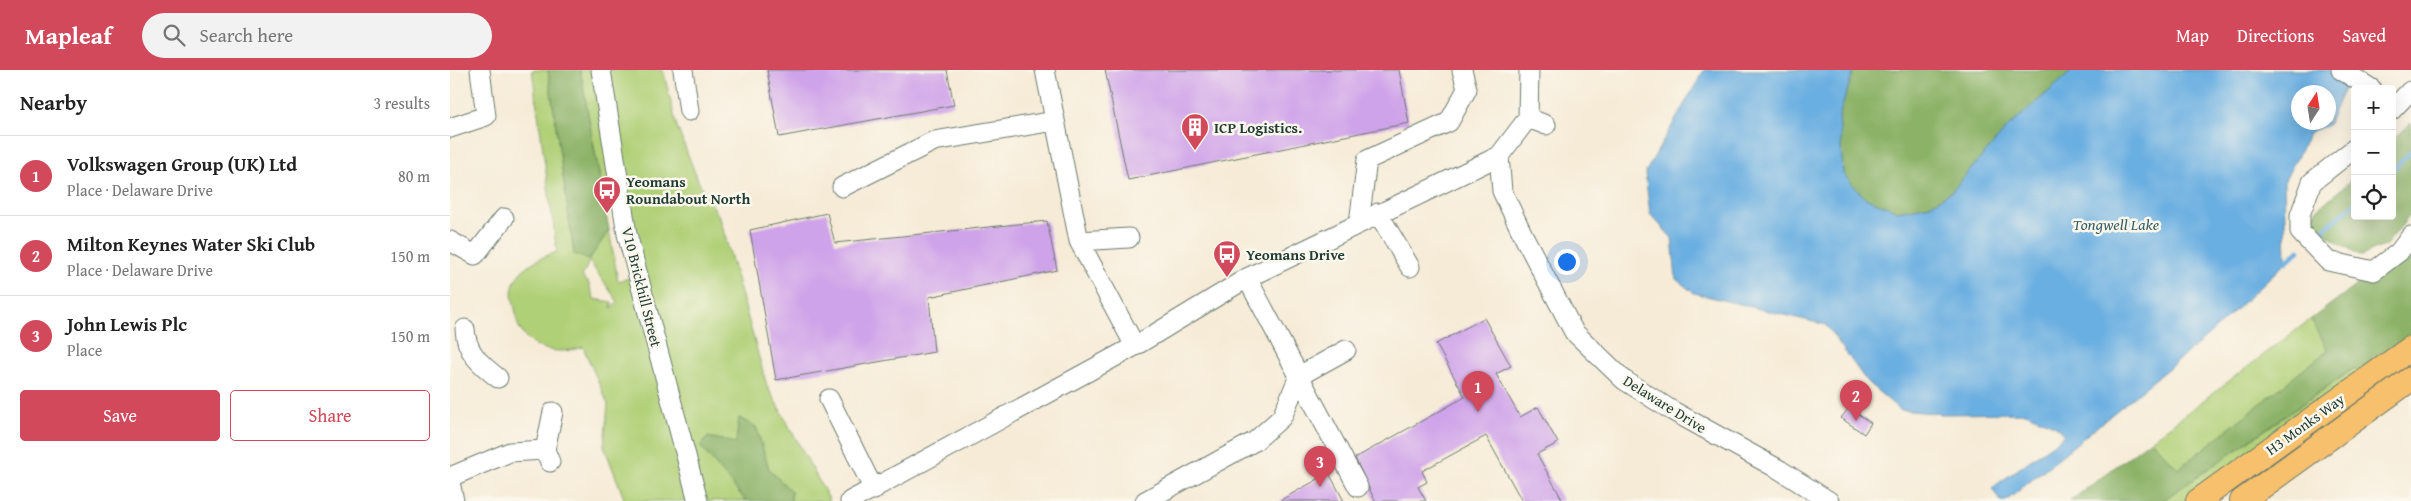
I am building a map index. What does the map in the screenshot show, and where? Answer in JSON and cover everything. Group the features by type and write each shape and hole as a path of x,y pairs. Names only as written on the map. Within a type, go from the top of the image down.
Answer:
{"main road":[{"name":"H3 Monks Way","path":"2198,501 2411,348"},
{"name":"H3 Monks Way","path":"2242,501 2411,380"}],"street":[{"path":"450,128 488,124 480,70"},
{"name":"V10 Brickhill Street","path":"601,70 627,234 698,501"},
{"path":"682,70 689,111"},
{"path":"1045,70 1079,241 1135,346"},
{"path":"1359,223 1367,160 1449,122 1467,89 1462,70"},
{"path":"850,501 874,490 1135,346 1246,278 1499,156 1528,118 1529,70"},
{"path":"2341,70 2365,85"},
{"path":"1528,118 1546,125"},
{"path":"842,187 934,141 1055,121"},
{"path":"2351,151 2312,182 2300,215 2300,232 2328,261 2374,271 2398,252 2411,236"},
{"name":"Delaware Drive","path":"1499,156 1502,191 1574,332 1624,380 1670,410 1780,470 1829,501"},
{"path":"1378,213 1410,266"},
{"path":"450,241 474,255 504,218"},
{"path":"1079,241 1129,238"},
{"path":"1246,278 1363,496"},
{"path":"460,339 476,361 498,378"},
{"path":"1145,501 1255,441 1282,417 1299,376 1346,350"},
{"path":"829,399 874,490"},
{"path":"450,477 510,452 548,456 553,412"},
{"path":"450,482 454,501"}],"green space":[{"path":"532,70 548,70 574,253 589,260 609,230 618,281 638,276 616,164 603,195 580,70 663,70 677,127 699,183 720,218 767,386 830,501 791,501 791,491 769,469 756,427 739,418 736,443 708,437 701,446 746,501 625,501 604,446 608,404 583,347 556,351 538,346 524,335 518,324 512,294 513,285 522,271 528,266 557,252","holes":["589,261 618,302 611,308 612,302 594,299 588,282 582,277"]},
{"path":"548,70 580,70 609,230 589,260 574,254"},
{"path":"1854,70 2073,70 2007,128 1951,192 1930,205 1898,211 1865,198 1843,174 1838,116"},
{"path":"2411,123 2411,214 2386,245 2361,256 2310,225 2316,210 2351,180 2351,220 2396,220 2396,137"},
{"path":"2411,244 2411,348 2363,382 2354,368 2162,501 2070,501 2151,440 2178,469 2328,350 2311,319"},
{"path":"2311,319 2329,350 2178,469 2151,440"},
{"path":"2355,368 2363,382 2198,501 2162,501"},
{"path":"739,418 756,427 769,469 791,491 791,501 746,501 700,446 708,437 736,443"}],"water":[{"name":"Tongwell Lake","path":"1704,70 1854,70 1839,116 1843,174 1865,198 1898,211 1930,205 1951,192 2007,128 2073,70 2352,70 2336,107 2336,85 2291,85 2291,130 2315,130 2310,132 2284,182 2286,262 2209,335 2006,501 2000,501 1992,488 2065,435 2056,426 2026,413 1943,414 1900,410 1867,382 1826,325 1694,293 1676,279 1672,238 1650,214 1645,173"}],"building":[{"path":"767,70 947,70 954,105 779,137"},
{"name":"ICP Logistics.","path":"1105,70 1399,70 1409,123 1128,180"},
{"path":"827,213 835,243 1047,221 1057,270 929,297 934,352 776,380 750,230"},
{"path":"1484,318 1511,366 1496,374 1520,417 1538,407 1558,443 1537,454 1563,501 1522,501 1486,436 1422,471 1427,482 1418,487 1426,501 1375,501 1355,458 1465,397 1436,344"},
{"path":"1849,408 1871,423 1864,434 1841,418"},
{"path":"1329,473 1344,501 1279,501"}],"waterway":[{"path":"2396,166 2411,152"},
{"path":"2323,230 2351,206"},
{"path":"2286,262 2299,250"}],"place":[{"name":"ICP Logistics.","path":"1195,151"},
{"name":"Yeomans Roundabout North","path":"607,214"},
{"name":"Yeomans Drive","path":"1227,278"},
{"name":"Volkswagen Group (UK) Ltd","path":"1478,412"},
{"name":"Milton Keynes Water Ski Club","path":"1856,421"},
{"name":"John Lewis Plc","path":"1320,487"}]}
